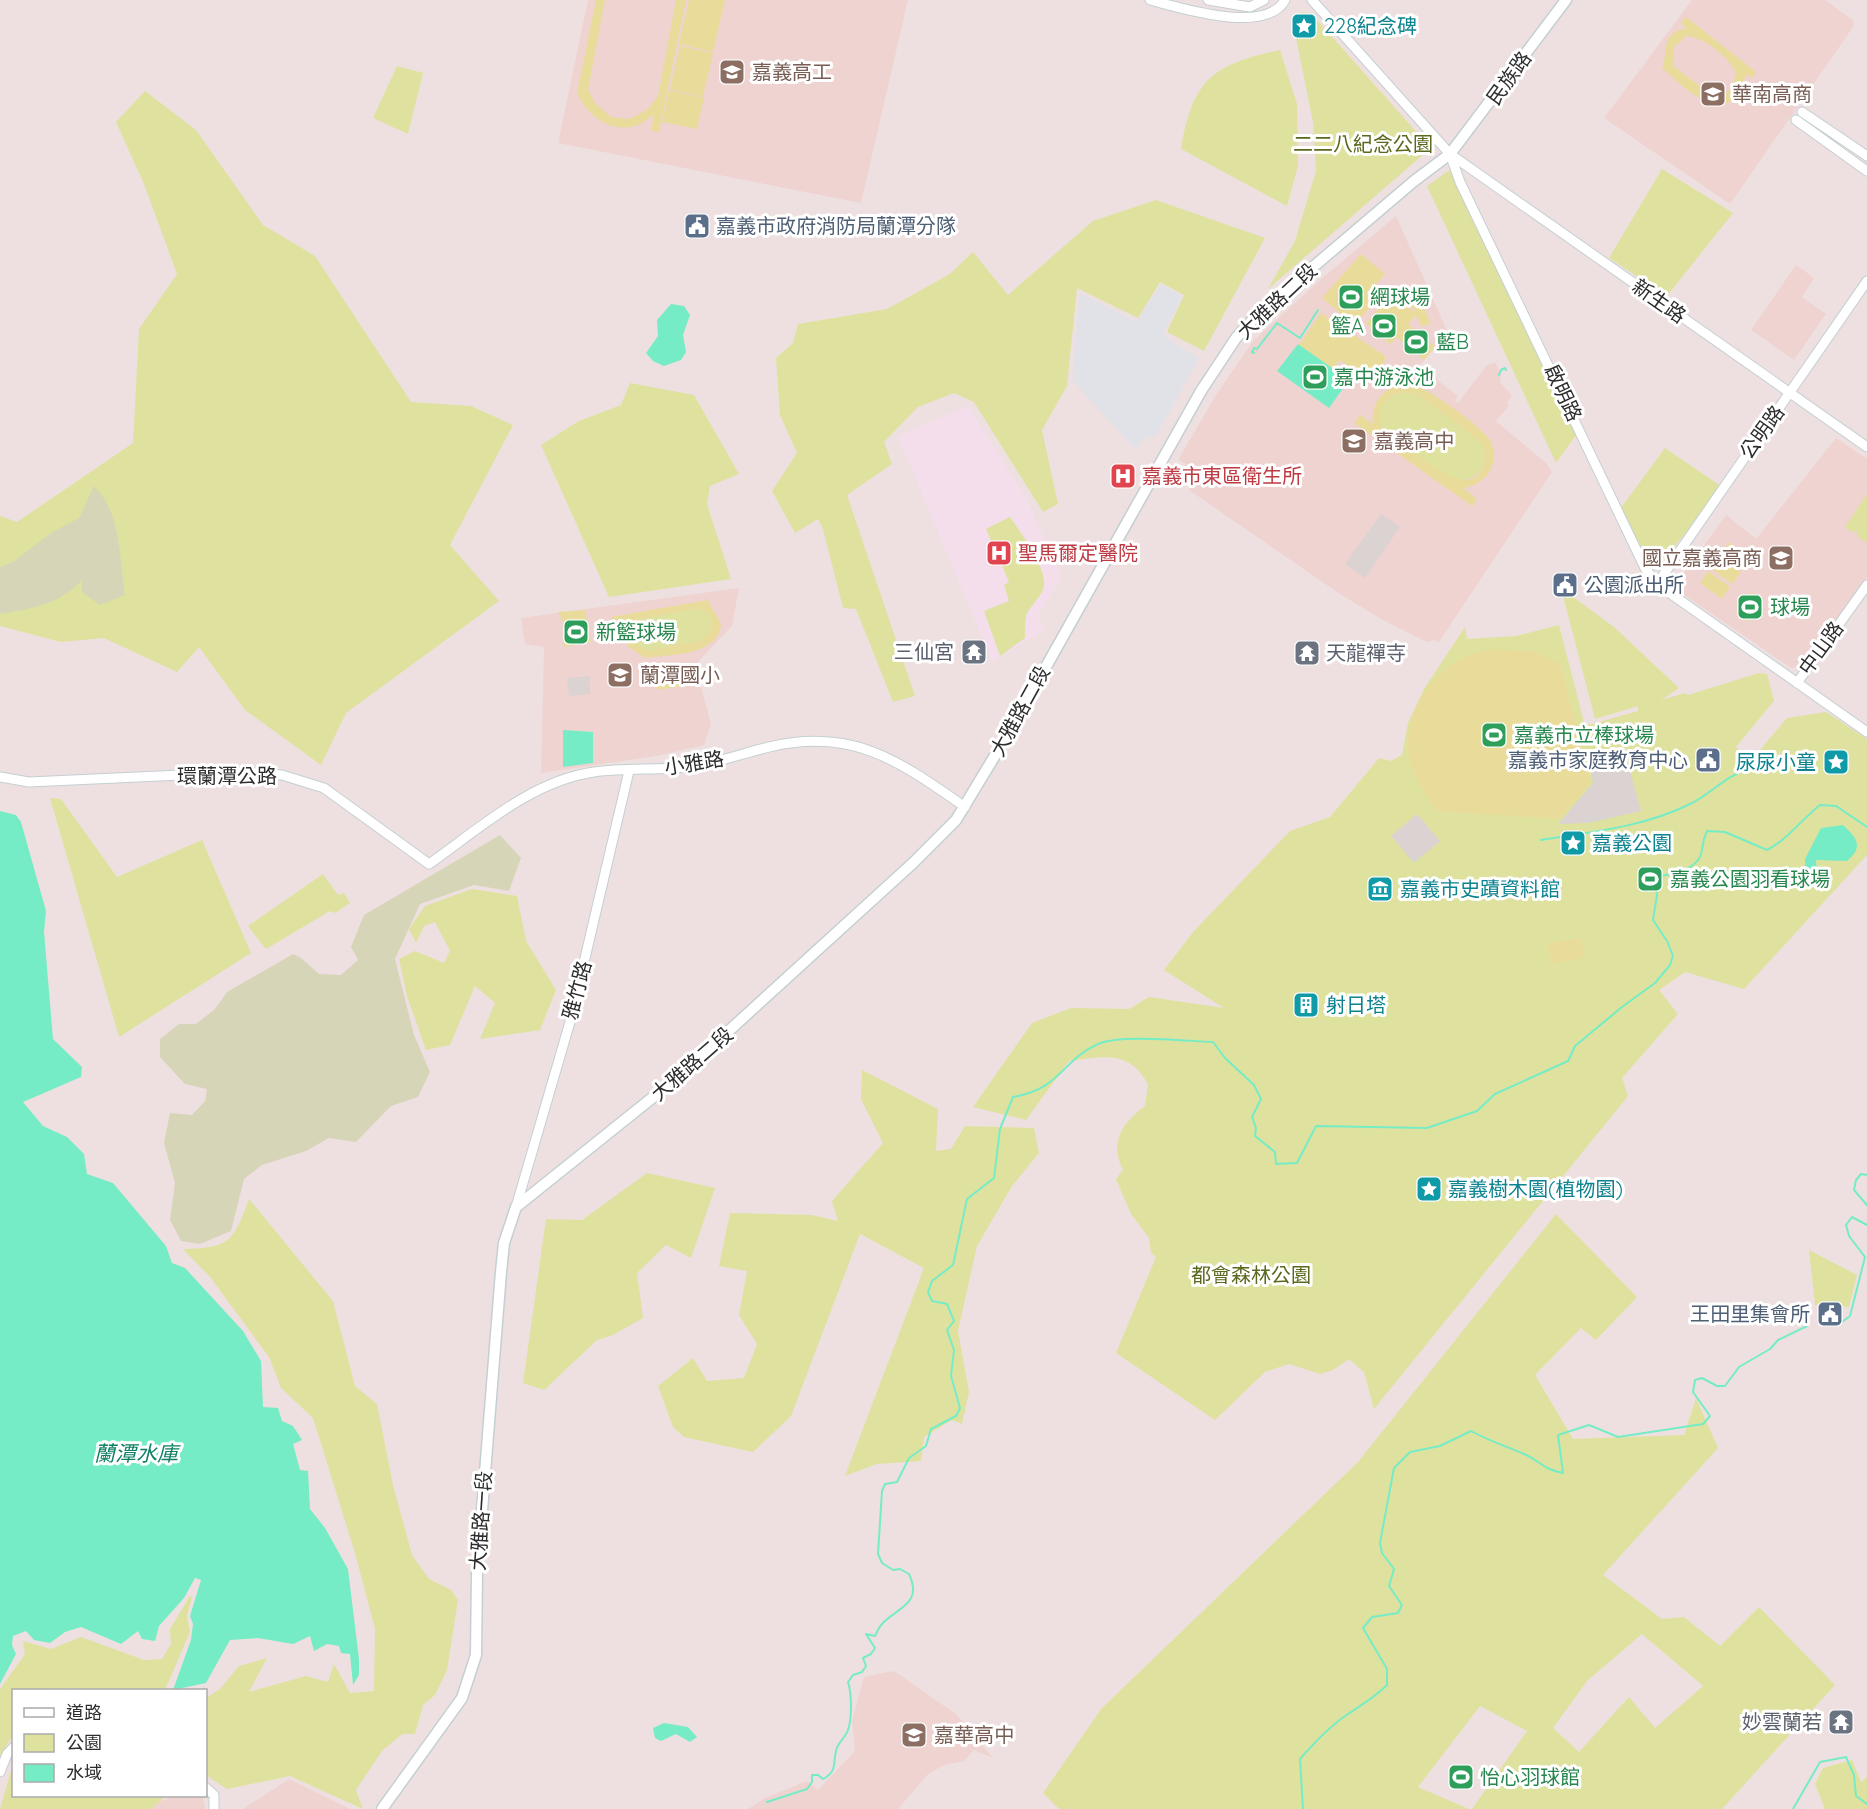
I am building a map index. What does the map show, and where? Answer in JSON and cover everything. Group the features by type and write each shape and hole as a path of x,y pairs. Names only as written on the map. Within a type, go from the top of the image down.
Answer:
{"main road":[{"name":"民族路","path":"1450,154 1566,0"},
{"name":"大雅路二段","path":"516,1207 635,1113 729,1032 913,863 956,820 1201,391 1236,338 1277,297 1414,180 1450,154"},
{"name":"大雅路一段","path":"382,1809 462,1698 476,1655 477,1573 501,1272 504,1243 516,1207"}],"street":[{"path":"1150,0 1244,19 1262,17 1282,5 1285,0"},
{"path":"1208,0 1250,7 1264,0"},
{"name":"啟明路","path":"1312,0 1450,154 1478,220 1540,343 1645,568 1657,584 1867,732"},
{"path":"1802,112 1867,156"},
{"path":"1796,120 1867,171"},
{"name":"新生路","path":"1450,154 1867,447"},
{"name":"公明路","path":"1657,584 1867,281"},
{"name":"中山路","path":"1797,683 1867,585"},
{"name":"小雅路","path":"429,864 519,802 554,781 595,771 695,766 770,747 816,739 861,746 913,771 965,807"},
{"name":"雅竹路","path":"516,1207 578,988 629,771"},
{"name":"環蘭潭公路","path":"0,777 29,782 246,772 282,775 324,788 429,864"},
{"path":"0,1772 7,1754 12,1749"},
{"path":"207,1789 214,1795 214,1809"}],"shaded area":[{"name":"嘉義高工","path":"588,0 908,0 861,203 558,143"},
{"path":"596,0 605,0 588,90 595,103 611,117 629,119 647,110 658,96 676,0 686,0 659,132 651,131 654,114 632,126 610,125 591,113 577,93"},
{"path":"689,0 725,0 713,52 679,44"},
{"name":"華南高商","path":"1692,0 1825,0 1854,21 1853,27 1730,204 1604,118"},
{"path":"1686,17 1756,72 1752,78 1745,74 1742,88 1734,99 1725,104 1706,101 1686,89 1662,68 1668,39 1686,28 1681,23","holes":["1686,36 1693,37 1716,50 1734,69 1736,75 1729,91 1717,96 1712,95 1673,66 1674,47"]},
{"path":"680,46 713,53 703,97 670,89"},
{"path":"669,90 704,98 697,129 662,122"},
{"name":"嘉義高中","path":"1396,216 1448,333 1419,366 1458,396 1455,401 1458,403 1486,366 1495,362 1501,374 1500,382 1512,396 1507,402 1509,406 1496,421 1547,464 1552,472 1439,642 1435,640 1427,642 1381,619 1337,592 1189,490 1197,481 1183,470 1186,464 1178,460 1216,395 1253,341 1320,280"},
{"name":"網球場","path":"1361,254 1385,274 1372,289 1380,295 1355,325 1322,298"},
{"path":"1796,265 1814,278 1802,297 1826,314 1794,360 1751,330"},
{"path":"1161,284 1182,296 1163,336 1199,358 1156,436 1145,437 1136,450 1072,380 1080,293 1136,322"},
{"path":"1392,294 1415,313 1409,300 1418,296 1431,323 1422,327 1416,315 1408,324 1435,347 1424,360 1397,337 1390,344 1366,323"},
{"path":"1321,313 1385,356 1385,361 1370,382 1340,360 1333,369 1299,345"},
{"path":"1402,384 1418,386 1440,399 1476,426 1490,440 1494,458 1490,471 1476,484 1463,488 1477,499 1472,506 1354,423 1360,415 1373,424 1377,401 1387,390","holes":["1398,393 1418,395 1477,439 1484,448 1485,459 1480,472 1473,478 1465,480 1445,473 1383,429 1380,416 1383,404 1387,400"]},
{"name":"聖馬爾定醫院","path":"968,406 1024,495 1062,577 1037,616 1045,630 992,661 898,436"},
{"name":"國立嘉義高商","path":"1836,438 1867,459 1867,577 1807,664 1791,668 1683,594 1678,581 1726,515 1756,539"},
{"path":"94,486 103,497 115,523 125,595 100,605 82,592 82,580 55,600 0,614 0,567 13,562 51,533 79,518"},
{"path":"1381,514 1400,527 1365,578 1345,564"},
{"name":"球場","path":"1729,542 1751,558 1743,569 1720,554"},
{"name":"球場","path":"1718,557 1741,572 1732,584 1710,568"},
{"name":"球場","path":"1708,571 1730,587 1722,599 1700,583"},
{"name":"蘭潭國小","path":"739,588 732,626 695,665 711,724 704,745 656,756 541,773 544,647 525,644 521,618"},
{"name":"球場","path":"1751,592 1763,600 1748,622 1736,613"},
{"path":"708,600 721,626 717,636 701,649 645,658 627,646 626,637 630,621 611,624 611,617","holes":["699,608 705,611 712,622 703,640 647,651 635,643 638,623 645,618"]},
{"name":"新籃球場","path":"585,610 591,642 564,647 563,622 558,612"},
{"name":"嘉義市立棒球場","path":"1492,649 1537,652 1560,663 1591,782 1560,819 1437,811 1415,776 1409,755 1409,734 1414,713 1424,694 1437,677 1453,664 1472,654"},
{"path":"686,671 689,685 657,690 654,677"},
{"path":"590,676 590,694 569,696 567,678"},
{"path":"1626,756 1641,811 1588,823 1558,824 1593,783 1589,763"},
{"path":"1417,814 1440,841 1414,863 1391,836"},
{"path":"500,835 521,858 509,891 474,885 420,904 395,959 414,1035 430,1072 418,1097 391,1106 356,1142 329,1138 306,1151 262,1165 244,1179 231,1231 200,1244 181,1241 170,1220 175,1183 164,1143 170,1113 192,1115 205,1101 207,1089 185,1084 160,1057 160,1039 179,1024 196,1024 215,1009 227,992 293,954 319,974 341,975 358,960 351,947 364,915"},
{"path":"1581,938 1585,958 1550,964 1548,943"},
{"name":"嘉華高中","path":"894,1671 956,1714 993,1758 974,1750 964,1761 944,1765 928,1774 898,1809 748,1809 763,1799 807,1781 818,1790 855,1751 852,1721 864,1677"},
{"path":"289,1779 350,1809 243,1809"},
{"path":"171,1797 203,1797 205,1809 145,1809"}],"green space":[{"name":"二二八紀念公園","path":"1302,12 1311,13 1428,145 1425,153 1268,289 1295,241 1316,171 1313,122 1292,18"},
{"path":"1280,50 1297,104 1298,166 1287,206 1181,149 1192,106 1210,79 1222,69 1238,62"},
{"path":"397,66 423,73 408,134 373,118"},
{"path":"145,91 196,130 263,225 315,256 411,402 471,406 513,425 450,545 499,601 346,713 321,765 245,710 199,647 177,672 104,638 61,642 0,626 0,516 17,522 133,443 139,329 177,274 144,184 116,122"},
{"path":"1451,169 1579,431 1556,463 1427,186"},
{"path":"1662,169 1733,213 1667,296 1609,258"},
{"path":"1156,200 1265,238 1204,351 1167,332 1184,295 1160,282 1138,318 1077,288 1067,386 1042,430 1058,504 1043,512 974,402 954,393 918,407 884,442 892,464 847,495 915,696 893,702 856,609 843,608 823,529 818,519 795,533 772,491 797,453 780,415 776,358 793,343 798,324 887,309 950,274 973,252 1008,295 1093,221"},
{"path":"630,383 694,395 739,474 710,486 707,504 731,579 609,597 541,445 579,421 621,405"},
{"path":"1405,392 1418,395 1481,441 1485,458 1484,465 1477,474 1466,479 1454,480 1417,456 1383,428 1379,415 1383,404 1393,396"},
{"path":"1665,448 1722,487 1658,567 1658,562 1646,568 1648,572 1643,579 1618,512"},
{"path":"1867,494 1867,540 1865,542 1857,536 1857,531 1852,532 1845,527"},
{"path":"1010,517 1034,553 1043,575 1044,584 1042,592 1026,615 1025,638 1000,656 984,611 1009,601 1004,585 1009,582 986,529"},
{"name":"都會森林公園","path":"1561,588 1614,627 1679,688 1661,700 1685,693 1688,695 1759,673 1767,674 1774,701 1736,747 1750,762 1787,718 1826,712 1867,739 1867,855 1744,989 1685,972 1659,990 1678,1014 1622,1078 1628,1096 1374,1409 1364,1372 1349,1359 1333,1370 1320,1374 1289,1364 1265,1372 1215,1420 1116,1353 1156,1257 1151,1253 1149,1238 1131,1214 1116,1179 1123,1170 1117,1151 1120,1134 1130,1119 1145,1106 1148,1084 1140,1073 1132,1065 1114,1058 1069,1061 1026,1120 973,1107 1032,1023 1071,1008 1129,1009 1149,997 1224,1008 1164,970 1194,931 1290,831 1330,817 1379,758 1391,761 1402,755 1408,723 1424,689 1465,627 1467,639 1516,636 1559,625 1585,726 1638,711 1638,706 1595,719"},
{"path":"699,608 705,611 712,622 710,631 704,640 647,651 635,643 638,623 645,618"},
{"path":"50,798 61,799 117,877 202,840 251,953 119,1037"},
{"path":"323,874 338,895 344,893 350,903 335,913 330,911 266,949 248,926"},
{"path":"472,889 517,896 526,941 556,990 540,1030 480,1039 495,1003 475,986 450,1045 426,1050 407,996 399,959 415,951 444,963 450,951 435,922 424,926 416,943 409,929 425,906"},
{"path":"862,1070 938,1109 936,1151 951,1149 965,1126 1034,1128 1039,1153 1012,1186 977,1246 958,1331 969,1392 962,1424 952,1420 924,1437 921,1461 877,1464 845,1476 924,1268 860,1234 791,1416 753,1452 684,1437 673,1427 658,1386 693,1358 707,1381 744,1378 757,1344 739,1315 747,1271 719,1266 730,1213 812,1215 838,1221 832,1201 883,1143 861,1099"},
{"path":"647,1173 715,1188 691,1258 666,1245 637,1273 643,1318 613,1335 597,1340 544,1390 523,1383 546,1219 582,1220"},
{"path":"249,1199 333,1301 355,1386 377,1404 393,1485 412,1555 429,1579 451,1590 458,1600 447,1670 435,1695 423,1705 415,1734 402,1734 382,1751 356,1790 363,1809 290,1776 227,1789 207,1776 207,1697 220,1689 239,1666 267,1658 249,1692 306,1676 328,1682 334,1664 350,1693 374,1691 375,1629 355,1553 313,1418 281,1388 269,1357 210,1277 183,1249 220,1244 228,1240 239,1225"},
{"path":"1556,1214 1637,1297 1596,1340 1581,1328 1535,1375 1573,1439 1684,1435 1696,1398 1718,1448 1603,1575 1662,1619 1684,1617 1720,1646 1759,1607 1835,1685 1722,1809 1472,1809 1527,1731 1480,1706 1418,1787 1469,1809 1059,1809 1043,1793 1102,1708 1358,1462","holes":["1642,1634 1703,1686 1655,1728 1629,1697 1579,1752 1553,1728 1587,1681"]},
{"path":"1809,1250 1857,1275 1849,1307 1815,1305"},
{"path":"190,1596 192,1597 187,1616 190,1632 165,1689 12,1689 12,1737 0,1756 0,1689 25,1654 23,1641 51,1649 81,1637 144,1660 162,1659 171,1644 170,1629"},
{"path":"1852,1760 1861,1782 1867,1777 1867,1809 1825,1809 1815,1784 1823,1768"},
{"path":"12,1767 12,1797 163,1797 151,1809 0,1809"}],"water":[{"path":"671,304 684,306 690,315 683,335 686,352 681,360 664,366 653,361 646,353 658,336 657,320"},
{"name":"嘉中游泳池","path":"1298,344 1349,380 1329,408 1277,371"},
{"path":"563,730 593,732 593,763 563,767"},
{"name":"蘭潭水庫","path":"0,811 16,815 21,822 46,911 44,932 53,1039 82,1067 81,1077 23,1102 43,1126 67,1137 84,1154 87,1174 113,1183 166,1246 172,1263 185,1268 243,1331 261,1361 263,1407 278,1408 282,1421 293,1426 302,1440 293,1444 300,1470 308,1471 310,1509 325,1528 348,1569 359,1675 353,1685 350,1654 341,1653 339,1646 327,1644 314,1651 310,1636 293,1644 258,1638 230,1640 206,1683 173,1689 191,1640 193,1624 190,1616 201,1580 195,1578 184,1598 159,1626 155,1641 142,1639 138,1631 121,1644 81,1627 65,1632 50,1643 34,1640 26,1631 13,1636 12,1645 16,1654 0,1684"},
{"path":"1843,825 1855,838 1856,851 1847,861 1816,860 1818,890 1805,878 1805,859 1821,828"},
{"path":"664,1723 688,1727 697,1737 690,1742 676,1734 661,1741 655,1738 653,1728"}],"waterway":[{"path":"1254,353 1252,352 1254,348 1257,349 1277,323 1300,338 1318,310"},
{"path":"1499,375 1501,370 1505,368 1506,370"},
{"path":"1541,840 1617,828 1672,812 1749,769"},
{"path":"767,1802 807,1789 812,1782 812,1775 818,1775 823,1779 831,1774 837,1748 847,1733 849,1725 851,1700 848,1682 853,1675 862,1672 866,1666 863,1658 871,1654 875,1648 866,1634 875,1636 882,1624 911,1599 913,1584 909,1574 900,1569 893,1570 882,1563 878,1554 882,1491 885,1484 897,1482 909,1458 926,1446 931,1429 956,1416 960,1408 951,1376 954,1350 947,1330 954,1321 947,1304 932,1301 928,1292 932,1281 953,1265 967,1199 994,1178 1000,1129 1013,1097 1041,1088 1076,1058 1098,1044 1108,1041 1136,1039 1213,1042 1225,1058 1254,1085 1261,1099 1252,1117 1256,1128 1255,1136 1275,1152 1276,1164 1297,1163 1316,1126 1427,1128 1477,1111 1495,1094 1568,1061 1575,1046 1655,983 1670,965 1673,956 1667,941 1653,920 1657,895 1655,886 1662,876 1687,869 1697,862 1707,831 1725,832 1767,850 1820,805 1836,806 1867,827"},
{"path":"1867,1175 1861,1174 1856,1180 1854,1190 1867,1205"},
{"path":"1818,1322 1825,1320 1842,1322 1850,1316 1865,1257 1849,1236 1846,1225 1852,1217 1867,1225"},
{"path":"1303,1809 1300,1759 1333,1726 1387,1685 1387,1669 1363,1628 1372,1617 1398,1613 1402,1605 1389,1586 1394,1569 1382,1553 1380,1543 1394,1468 1410,1452 1440,1446 1471,1431 1524,1454 1551,1470 1563,1473 1558,1435 1589,1425 1618,1437 1703,1424 1710,1416 1693,1392 1695,1380 1702,1378 1717,1386 1725,1386 1739,1367 1770,1349 1778,1340 1807,1326"},
{"path":"1793,1809 1820,1762 1846,1757 1854,1775 1856,1796 1867,1804"}],"place":[{"name":"228紀念碑","path":"1304,26"},
{"name":"嘉義高工","path":"732,72"},
{"name":"華南高商","path":"1713,94"},
{"name":"嘉義市政府消防局蘭潭分隊","path":"697,226"},
{"name":"網球場","path":"1351,297"},
{"name":"籃A","path":"1384,326"},
{"name":"藍B","path":"1416,342"},
{"name":"嘉中游泳池","path":"1315,377"},
{"name":"嘉義高中","path":"1354,441"},
{"name":"嘉義市東區衛生所","path":"1123,476"},
{"name":"聖馬爾定醫院","path":"999,553"},
{"name":"國立嘉義高商","path":"1781,558"},
{"name":"公園派出所","path":"1565,585"},
{"name":"球場","path":"1750,607"},
{"name":"新籃球場","path":"576,632"},
{"name":"三仙宮","path":"974,652"},
{"name":"天龍禪寺","path":"1307,653"},
{"name":"蘭潭國小","path":"620,675"},
{"name":"嘉義市立棒球場","path":"1494,735"},
{"name":"嘉義市家庭教育中心","path":"1708,760"},
{"name":"尿尿小童","path":"1836,762"},
{"name":"嘉義公園","path":"1573,843"},
{"name":"嘉義公園羽看球場","path":"1650,879"},
{"name":"嘉義市史蹟資料館","path":"1380,889"},
{"name":"射日塔","path":"1306,1005"},
{"name":"嘉義樹木園(植物園)","path":"1429,1189"},
{"name":"王田里集會所","path":"1830,1314"},
{"name":"妙雲蘭若","path":"1841,1722"},
{"name":"嘉華高中","path":"914,1735"},
{"name":"怡心羽球館","path":"1461,1777"}]}
